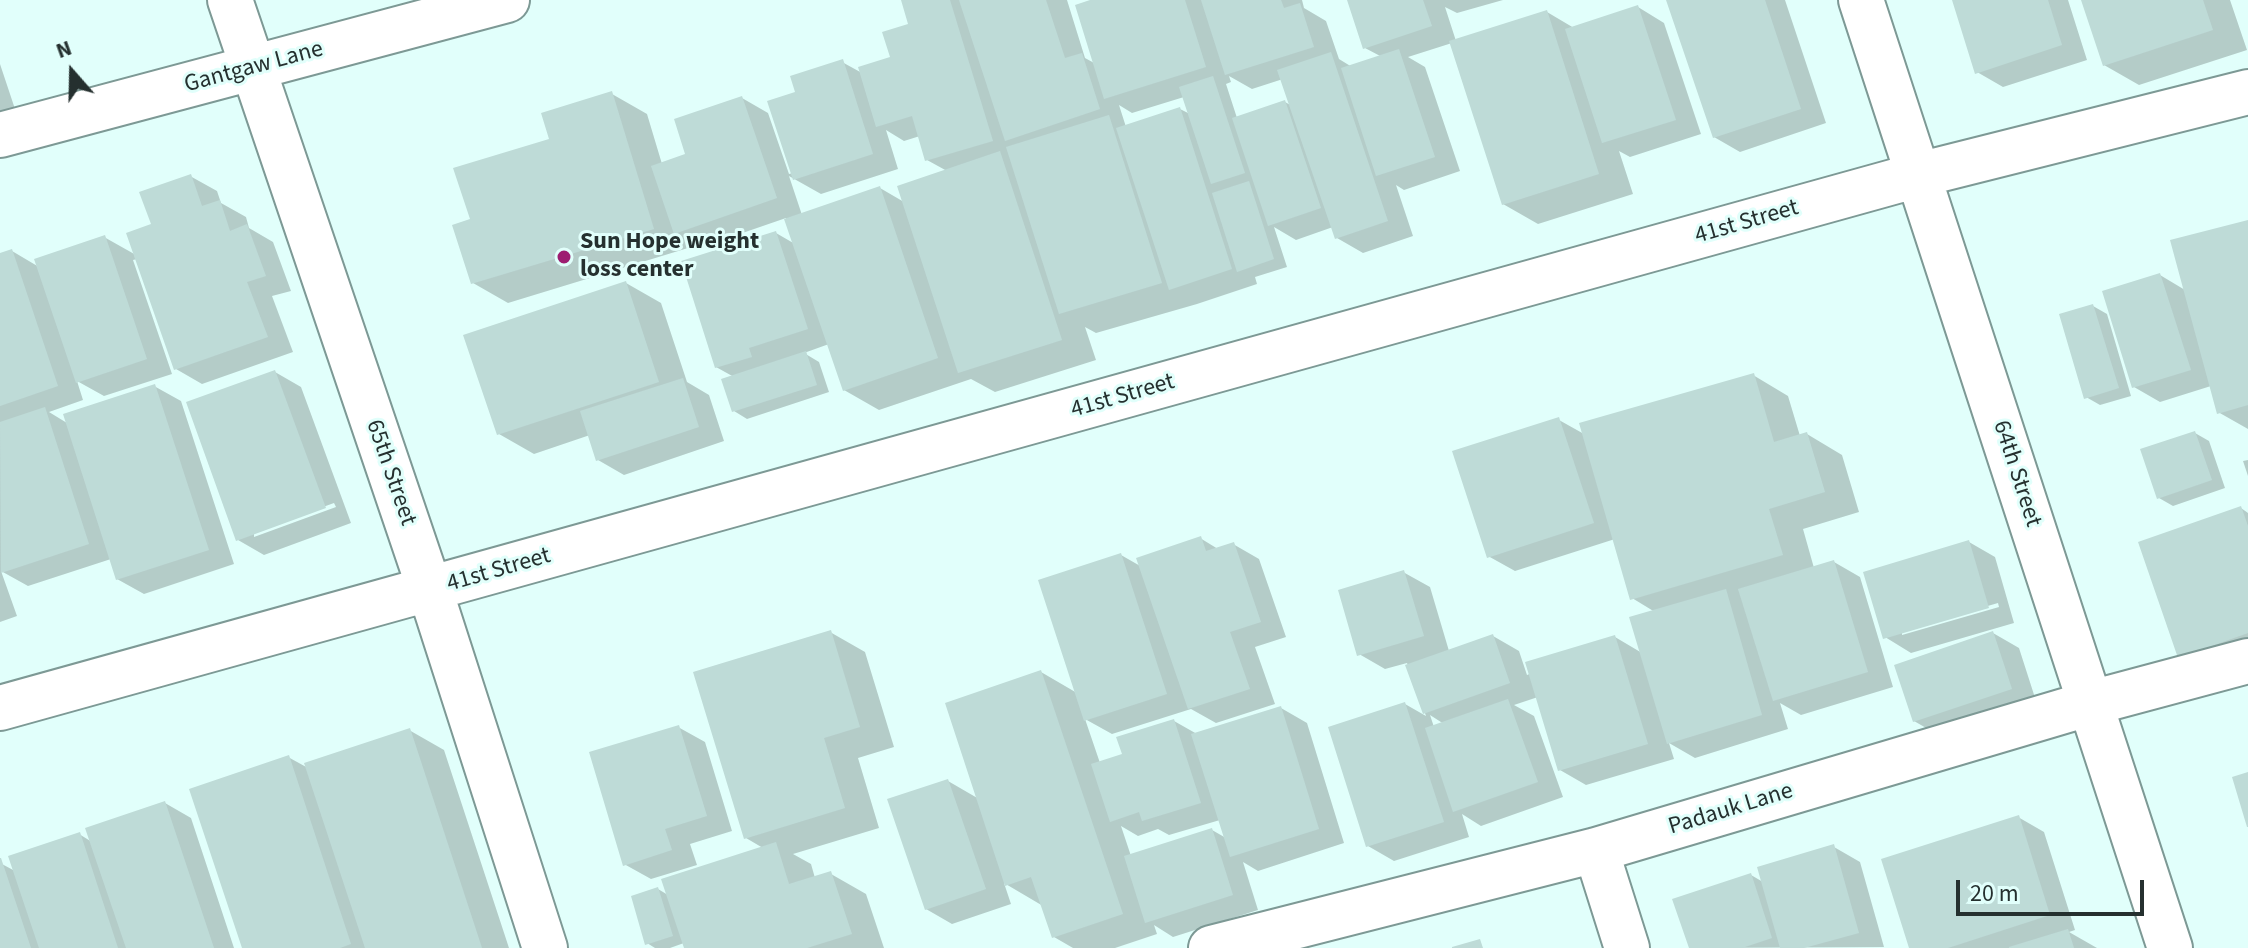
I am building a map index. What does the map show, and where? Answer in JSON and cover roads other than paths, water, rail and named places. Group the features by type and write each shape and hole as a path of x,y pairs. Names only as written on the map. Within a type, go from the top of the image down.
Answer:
{"street":[{"name":"65th Street","path":"230,0 430,590 545,948"},
{"name":"Gantgaw Lane","path":"0,135 507,0"},
{"name":"64th Street","path":"1861,0 2170,948"},
{"name":"41st Street","path":"0,708 1918,175 2248,92"},
{"name":"Padauk Lane","path":"1211,948 1596,850 2091,703 2248,661"},
{"path":"1596,850 1627,948"}],"place":[{"name":"Sun Hope weight loss center","path":"564,257"}]}
